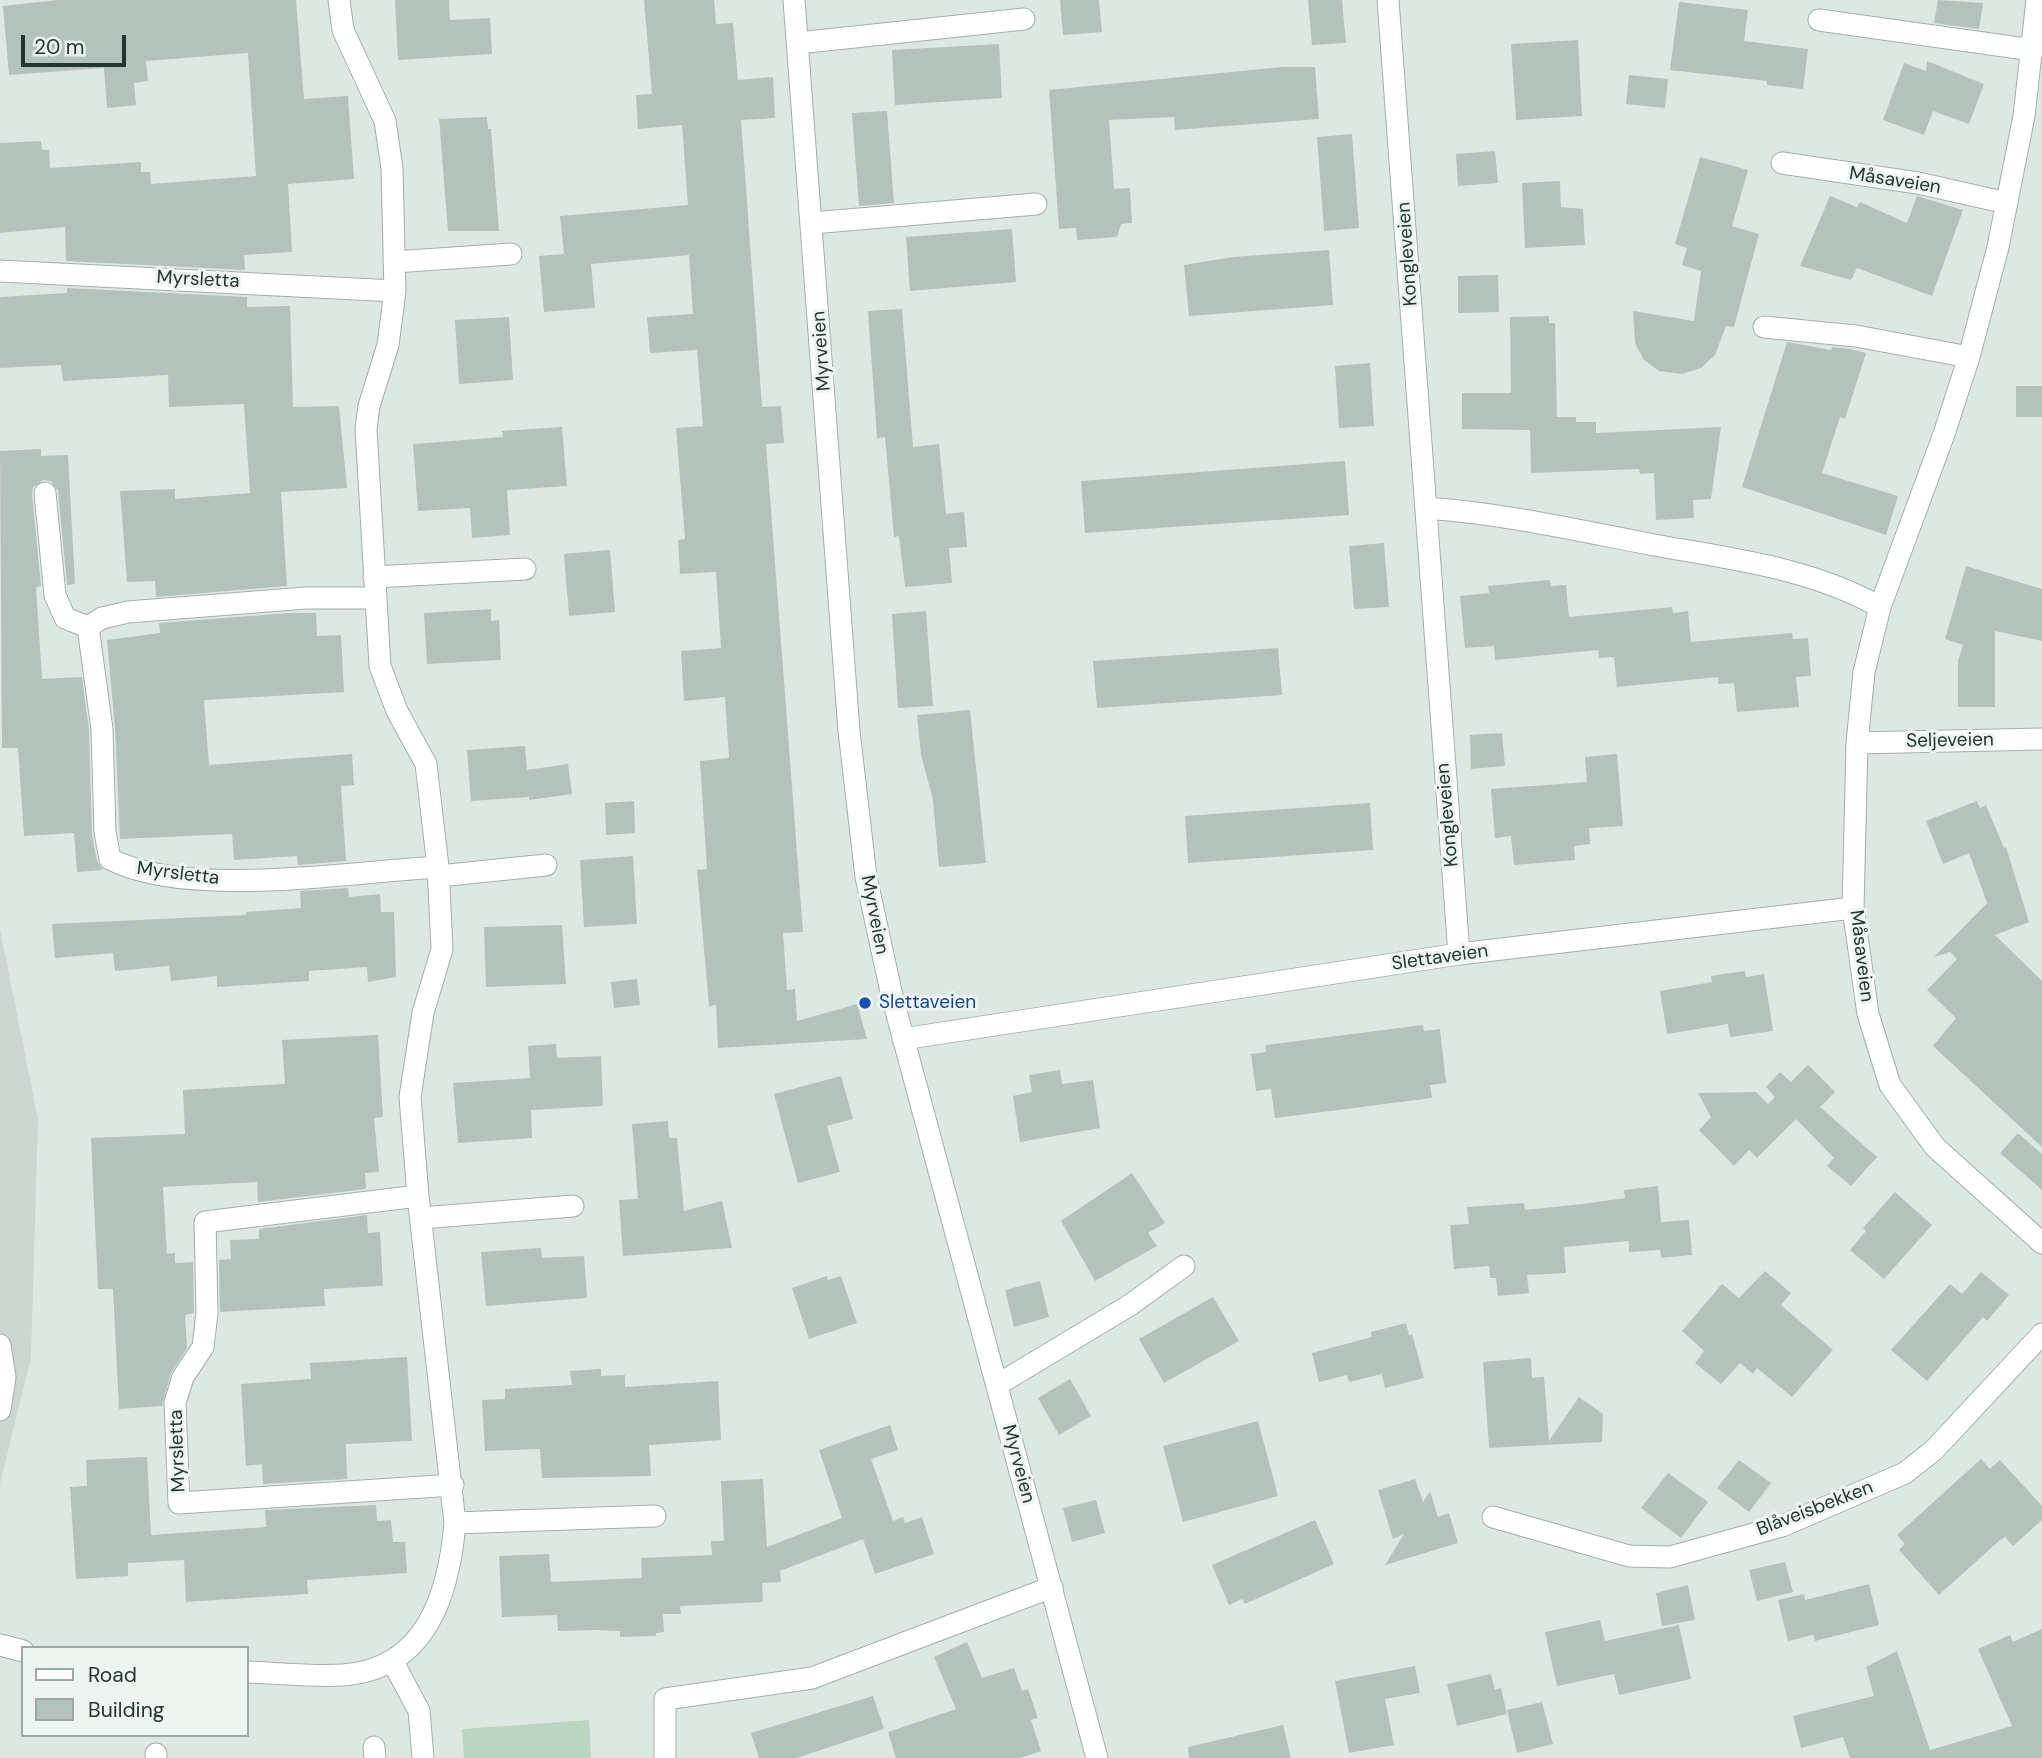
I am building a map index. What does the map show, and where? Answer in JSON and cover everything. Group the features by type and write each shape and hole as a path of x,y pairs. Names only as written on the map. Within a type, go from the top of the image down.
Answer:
{"street":[{"path":"248,1672 345,1675 393,1662 423,1634 442,1596 452,1560 455,1523 453,1485 418,1196 410,1097 423,1013 442,948 438,872 426,764 397,711 380,666 366,429 369,406 388,345 395,291 392,169 385,121 343,30 339,0"},
{"name":"Myrveien","path":"794,0 859,819 879,947 1097,1758"},
{"name":"Kongleveien","path":"1388,0 1459,954"},
{"name":"Måsaveien","path":"2037,0 2033,50 2007,203 1969,357 1944,434 1880,607 1864,672 1857,743 1853,908 1868,1014 1890,1085 1936,1147 2042,1243"},
{"path":"798,43 1024,19"},
{"path":"1819,20 2033,50"},
{"name":"Måsaveien","path":"1782,163 1918,183 2007,203"},
{"path":"812,223 1036,204"},
{"path":"394,262 511,254"},
{"name":"Myrsletta","path":"0,271 395,291"},
{"path":"1764,327 1856,335 1969,357"},
{"path":"45,493 55,595 65,618 88,627 102,618 128,612 306,598 525,569"},
{"path":"1427,508 1524,518 1814,577 1847,588 1880,607"},
{"name":"Myrsletta","path":"88,627 102,729 105,832 110,859 126,867 180,876 241,880 438,872"},
{"name":"Seljeveien","path":"1857,743 2042,739"},
{"path":"438,872 546,865"},
{"name":"Slettaveien","path":"904,1039 1459,954 1853,908"},
{"name":"Myrsletta","path":"418,1196 205,1222 207,1313 203,1347 183,1377 175,1403 180,1503 453,1485"},
{"path":"421,1218 573,1206"},
{"path":"997,1385 1130,1305 1184,1266"},
{"name":"Blåveisbekken","path":"1493,1517 1629,1556 1670,1557 1782,1526 1905,1473 1934,1450 2042,1334"},
{"path":"0,1345 5,1377 0,1410"},
{"path":"455,1523 655,1516"},
{"path":"665,1758 665,1699 812,1678 1052,1587"},
{"path":"0,1645 21,1650"},
{"path":"393,1662 419,1711 423,1758"}],"shaded area":[{"path":"0,929 38,1119 31,1357 0,1484"}],"green space":[{"path":"589,1720 591,1758 464,1758 462,1729"}],"building":[{"path":"58,0 296,0 304,99 348,96 354,179 288,184 292,252 244,255 245,270 66,261 65,227 0,233 0,143 41,141 42,150 49,150 50,168 141,162 141,172 150,172 151,184 256,176 248,53 146,61 148,81 134,83 136,105 107,108 104,68 9,75 3,6"},
{"path":"395,0 449,0 450,20 490,18 492,54 398,60"},
{"path":"644,0 714,0 716,24 733,23 738,80 773,77 775,118 741,120 762,407 781,406 784,443 766,444 803,932 783,933 787,990 795,989 797,1021 857,1004 867,1039 718,1048 716,1005 709,1006 697,870 707,869 700,761 729,758 725,697 684,701 681,651 721,648 716,572 680,574 678,540 685,539 676,428 703,426 697,350 650,353 647,317 693,314 689,255 591,264 595,308 544,312 539,256 564,254 560,216 688,205 682,125 638,129 636,95 652,94"},
{"path":"1060,0 1099,0 1102,32 1063,35"},
{"path":"1308,0 1342,0 1346,43 1312,45"},
{"path":"1938,0 1983,3 1979,29 1934,23"},
{"path":"1679,2 1748,10 1744,41 1808,49 1803,89 1767,85 1767,81 1670,70"},
{"path":"1578,40 1582,116 1516,120 1511,44"},
{"path":"999,44 1002,98 895,105 892,50"},
{"path":"1927,61 1984,84 1969,124 1933,111 1924,135 1883,120 1904,63 1926,71"},
{"path":"1282,67 1315,67 1319,119 1175,130 1174,117 1109,120 1114,189 1130,188 1132,223 1121,224 1117,237 1077,240 1076,228 1059,229 1049,90"},
{"path":"1629,75 1668,79 1665,108 1626,104"},
{"path":"887,111 894,203 859,206 852,113"},
{"path":"487,117 488,129 491,129 499,231 448,231 439,119"},
{"path":"1352,134 1359,228 1324,231 1317,137"},
{"path":"1495,151 1498,183 1458,186 1456,154"},
{"path":"1700,157 1748,170 1732,226 1759,234 1734,327 1726,326 1715,355 1701,368 1682,374 1659,371 1644,360 1635,343 1633,311 1694,321 1701,271 1682,265 1687,248 1675,244"},
{"path":"1560,181 1561,207 1583,209 1585,245 1525,248 1522,183"},
{"path":"1830,196 1857,207 1860,202 1907,223 1917,196 1963,210 1932,296 1857,268 1851,280 1800,266"},
{"path":"1012,229 1016,282 910,291 906,237"},
{"path":"1329,250 1333,305 1189,316 1184,265 1233,257"},
{"path":"1498,275 1499,312 1458,313 1458,276"},
{"path":"67,288 247,297 247,307 290,306 293,407 339,406 347,488 281,492 287,586 156,597 155,581 127,582 120,491 175,489 175,499 250,493 244,404 169,407 168,375 63,381 61,365 0,368 0,297 67,293"},
{"path":"902,309 913,447 939,444 946,514 964,512 967,547 949,548 952,583 905,587 899,536 894,537 885,437 877,438 868,311"},
{"path":"1549,316 1549,323 1555,323 1557,417 1576,417 1576,422 1596,422 1596,433 1721,427 1711,499 1693,500 1694,518 1656,520 1654,473 1640,474 1639,469 1531,473 1530,430 1462,429 1462,393 1511,393 1510,317"},
{"path":"509,317 513,380 459,384 455,320"},
{"path":"1787,342 1866,353 1845,419 1840,417 1822,473 1898,496 1886,535 1742,487"},
{"path":"1370,363 1374,426 1339,428 1335,366"},
{"path":"2016,386 2042,386 2042,417 2016,417"},
{"path":"562,427 567,486 507,490 510,535 472,538 470,508 418,511 413,444 503,437 502,431"},
{"path":"41,449 41,456 68,455 75,584 67,585 58,491 51,481 43,480 33,487 32,494 41,586 36,587 42,679 82,677 89,730 92,834 97,861 103,870 77,872 74,833 24,836 18,748 2,748 0,451"},
{"path":"1345,461 1349,515 1085,533 1081,481"},
{"path":"1384,543 1389,607 1354,609 1349,546"},
{"path":"610,550 615,612 569,616 564,554"},
{"path":"1966,566 2042,589 2042,641 1995,631 1995,707 1958,707 1958,660 1963,645 1945,639"},
{"path":"1550,580 1551,586 1566,585 1569,617 1672,607 1673,613 1688,611 1691,642 1792,633 1793,639 1808,638 1811,676 1796,677 1799,707 1737,712 1734,683 1718,684 1718,677 1617,687 1614,657 1599,658 1598,650 1495,660 1494,646 1465,648 1460,596 1489,593 1488,586"},
{"path":"491,609 491,621 499,620 501,660 427,664 424,613"},
{"path":"926,611 933,706 898,708 892,614"},
{"path":"316,613 317,636 341,635 344,692 204,700 209,765 352,754 354,785 341,786 346,861 298,865 297,856 234,860 232,834 120,839 115,728 107,640 160,633 159,623"},
{"path":"1278,648 1282,695 1097,708 1093,661"},
{"path":"970,710 986,863 939,867 933,800 921,755 917,715"},
{"path":"1502,733 1505,766 1471,769 1470,735"},
{"path":"525,746 527,770 568,764 572,794 529,800 529,797 471,801 467,750"},
{"path":"1617,754 1623,826 1589,828 1590,844 1574,846 1575,860 1514,865 1511,836 1495,838 1491,789 1587,782 1585,757"},
{"path":"634,801 635,833 606,835 605,803"},
{"path":"1977,801 1980,808 1986,805 2004,848 2006,847 2029,922 1995,935 2042,981 2042,1147 1933,1046 1956,1018 1927,990 1957,959 1950,952 1934,957 1987,903 1969,853 1943,864 1926,821"},
{"path":"1370,803 1373,850 1188,863 1185,816"},
{"path":"633,856 637,924 584,927 580,860"},
{"path":"348,888 349,897 380,894 381,912 394,912 396,977 368,982 367,967 309,971 309,981 217,987 217,976 171,981 169,966 115,971 113,953 55,958 52,924 246,915 246,912 301,908 300,891"},
{"path":"562,925 566,984 486,987 484,927"},
{"path":"1745,971 1746,977 1764,974 1773,1031 1730,1037 1728,1024 1667,1034 1660,991 1712,982 1711,976"},
{"path":"637,979 640,1005 614,1008 611,982"},
{"path":"1423,1025 1424,1031 1440,1029 1446,1083 1430,1085 1432,1098 1275,1118 1271,1089 1256,1091 1251,1054 1266,1052 1266,1045"},
{"path":"378,1035 383,1117 374,1118 379,1172 365,1173 366,1189 258,1202 257,1182 163,1187 167,1254 175,1253 175,1263 193,1262 194,1313 185,1315 187,1348 171,1373 162,1406 119,1409 113,1289 98,1289 91,1138 185,1134 183,1090 285,1084 282,1040"},
{"path":"556,1044 557,1058 601,1056 603,1106 531,1110 532,1138 458,1143 453,1083 530,1078 528,1046"},
{"path":"1808,1065 1835,1092 1820,1107 1877,1157 1851,1186 1827,1166 1834,1158 1796,1119 1757,1158 1749,1150 1734,1166 1699,1130 1711,1117 1698,1093 1756,1092 1768,1104 1775,1097 1766,1087 1780,1072 1791,1082"},
{"path":"1060,1070 1062,1084 1093,1080 1100,1128 1020,1142 1013,1096 1032,1092 1029,1075"},
{"path":"841,1076 853,1119 827,1126 840,1172 798,1183 774,1094"},
{"path":"668,1121 669,1138 677,1138 684,1211 722,1201 732,1248 623,1256 619,1200 638,1199 632,1124"},
{"path":"2018,1133 2042,1154 2042,1190 2000,1153"},
{"path":"1132,1173 1165,1223 1148,1233 1157,1246 1095,1281 1061,1221"},
{"path":"1658,1186 1661,1222 1689,1220 1692,1255 1661,1258 1660,1250 1629,1252 1629,1241 1564,1247 1566,1273 1527,1275 1529,1293 1498,1296 1496,1278 1490,1278 1489,1266 1454,1269 1450,1225 1469,1224 1467,1207 1524,1203 1525,1210 1583,1204 1625,1198 1624,1190"},
{"path":"1895,1192 1932,1225 1884,1279 1850,1250 1866,1231 1863,1228"},
{"path":"367,1215 368,1233 380,1232 383,1286 324,1289 325,1306 220,1312 219,1260 231,1259 230,1240 259,1239 259,1229"},
{"path":"541,1248 542,1258 584,1256 587,1298 486,1306 481,1252"},
{"path":"1765,1271 1791,1293 1781,1305 1833,1350 1792,1397 1757,1368 1753,1374 1740,1363 1721,1384 1695,1363 1704,1351 1682,1331 1722,1284 1739,1298"},
{"path":"1981,1272 2009,1295 1987,1321 1983,1317 1927,1381 1891,1350 1950,1284 1962,1294"},
{"path":"827,1276 828,1280 841,1276 857,1323 809,1339 792,1288"},
{"path":"1040,1281 1049,1317 1014,1327 1005,1290"},
{"path":"1213,1297 1239,1341 1164,1383 1139,1339"},
{"path":"1406,1323 1409,1335 1412,1334 1424,1378 1385,1388 1382,1374 1349,1382 1347,1375 1319,1382 1312,1353 1372,1337 1371,1332"},
{"path":"407,1357 412,1441 346,1444 347,1479 263,1484 262,1464 246,1466 241,1384 311,1379 310,1363"},
{"path":"1531,1358 1532,1378 1544,1377 1549,1441 1579,1397 1603,1414 1602,1442 1489,1448 1483,1362"},
{"path":"601,1369 601,1376 625,1375 625,1387 718,1381 721,1440 649,1445 651,1476 542,1478 540,1449 485,1451 482,1400 505,1399 505,1389 572,1385 570,1371"},
{"path":"1070,1379 1091,1416 1059,1435 1038,1398"},
{"path":"1258,1421 1278,1496 1183,1522 1163,1446"},
{"path":"890,1425 898,1450 871,1459 893,1521 903,1517 905,1523 922,1517 934,1554 875,1574 863,1539 780,1571 781,1582 762,1583 763,1602 680,1606 681,1614 663,1614 664,1632 656,1633 656,1636 620,1637 620,1631 558,1631 557,1615 502,1617 499,1556 549,1554 551,1582 642,1578 641,1558 712,1555 711,1541 724,1541 721,1481 763,1479 767,1547 842,1518 819,1450"},
{"path":"147,1457 151,1535 266,1527 265,1510 376,1505 377,1521 391,1520 393,1542 405,1542 407,1573 307,1580 308,1594 186,1602 184,1560 128,1563 128,1576 76,1579 70,1487 87,1486 86,1460"},
{"path":"1981,1459 1990,1469 2000,1460 2042,1506 2042,1520 2013,1546 2005,1537 2000,1540 1939,1595 1899,1550 1905,1544 1897,1535"},
{"path":"1739,1460 1771,1483 1749,1512 1717,1488"},
{"path":"1668,1473 1708,1502 1681,1538 1641,1508"},
{"path":"1415,1479 1423,1502 1430,1491 1438,1517 1449,1513 1458,1543 1385,1565 1404,1534 1393,1539 1378,1490"},
{"path":"1096,1500 1105,1533 1072,1542 1063,1508"},
{"path":"1315,1520 1334,1564 1245,1604 1242,1599 1229,1605 1212,1565"},
{"path":"1785,1562 1793,1592 1757,1601 1749,1570"},
{"path":"1869,1584 1879,1625 1815,1641 1813,1635 1788,1641 1778,1600 1804,1594 1805,1600"},
{"path":"1688,1585 1695,1620 1662,1626 1656,1593"},
{"path":"1600,1620 1605,1641 1679,1625 1691,1679 1619,1695 1614,1674 1557,1686 1545,1632"},
{"path":"2042,1629 2042,1758 1850,1758 1843,1737 1801,1748 1793,1716 1874,1696 1866,1667 1897,1651 1930,1750 2012,1726 1978,1649 2010,1635 2013,1642"},
{"path":"967,1642 982,1678 1014,1668 1022,1691 1028,1689 1038,1718 1031,1720 1041,1751 1020,1758 896,1758 888,1732 956,1709 934,1657"},
{"path":"1415,1666 1420,1693 1385,1699 1394,1745 1349,1753 1335,1681"},
{"path":"1491,1674 1495,1690 1501,1688 1507,1714 1457,1726 1447,1684"},
{"path":"873,1696 884,1729 797,1758 759,1758 751,1733"},
{"path":"1542,1702 1553,1744 1517,1753 1507,1710"},
{"path":"1283,1725 1291,1758 1189,1758 1188,1747"}],"place":[{"name":"Slettaveien","path":"865,1003"}]}
